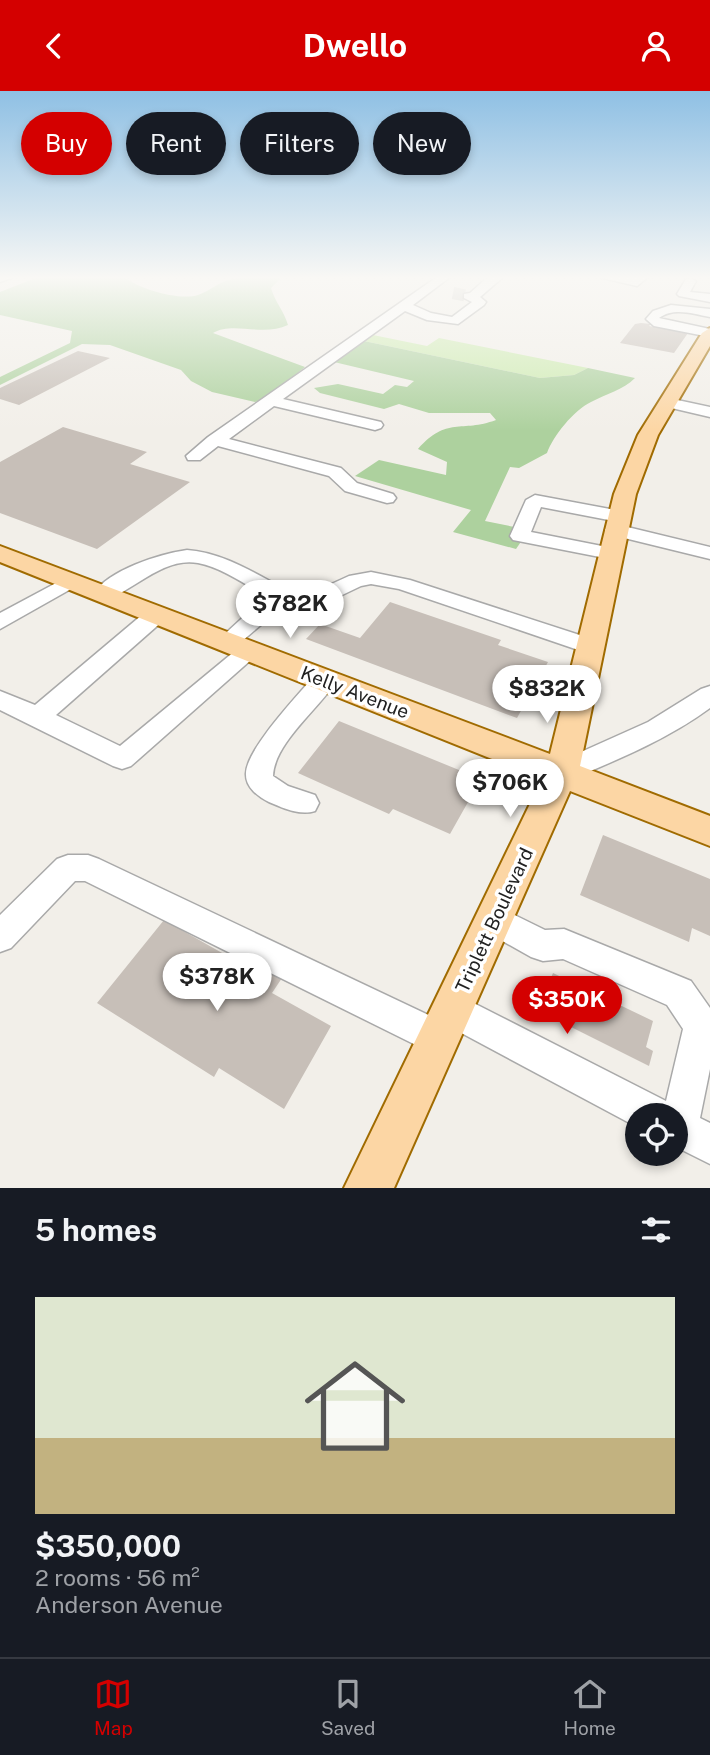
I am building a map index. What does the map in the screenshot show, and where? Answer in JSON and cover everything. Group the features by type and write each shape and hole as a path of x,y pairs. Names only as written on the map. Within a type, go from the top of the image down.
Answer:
{"main road":[{"name":"Triplett Boulevard","path":"369,1188 562,772 617,523 636,461 710,333"},
{"name":"Kelly Avenue","path":"0,553 710,831"}],"street":[{"path":"194,456 374,328"},
{"path":"685,328 710,333"},
{"path":"271,401 375,425"},
{"path":"668,403 710,412"},
{"path":"214,440 335,472 351,487 387,498"},
{"path":"610,553 520,537 536,501 617,523 710,553"},
{"path":"0,700 122,759 238,646 261,612 267,598 263,586 193,556 129,575 104,594"},
{"path":"261,612 270,607 307,603 356,580 386,579 590,646"},
{"path":"0,622 71,581"},
{"path":"37,717 157,614"},
{"path":"305,803 272,791 260,778 258,769 266,753 326,680"},
{"path":"562,772 631,743 682,715 710,695"},
{"path":"0,937 68,868 88,868 625,1103"},
{"path":"494,920 543,946 564,944 679,993 701,1025 685,1103"}],"green space":[{"path":"59,328 229,328 213,333 305,367 267,398 255,402 212,392 191,381 181,370 110,345 82,344 0,385 0,377 70,343 72,331"},
{"path":"234,328 277,328 269,330"},
{"path":"373,335 427,346 439,338 588,368 574,375 540,378 364,341"},
{"path":"364,341 540,378 574,375 588,368 635,378 578,411 559,432 547,453 519,468 510,467 485,521 529,530 516,549 453,532 471,510 355,476 379,460 446,475 447,462 418,449 428,439 446,429 496,420 490,413 429,413 399,404 384,409 320,393 314,388 338,384 383,394 395,385 407,387 414,381 334,362"}],"building":[{"path":"632,328 661,328 688,333 674,353 620,343"},
{"path":"78,351 110,358 19,405 0,399 0,388"},
{"path":"63,427 147,452 130,464 190,482 97,549 0,513 0,462"},
{"path":"390,602 501,640 498,645 548,662 517,718 306,639 320,624 360,638"},
{"path":"339,721 481,779 450,834 393,809 389,814 298,773"},
{"path":"603,835 710,879 710,936 692,928 689,942 580,895"},
{"path":"164,920 259,974 269,958 288,969 272,993 331,1026 284,1109 219,1068 214,1077 97,1003"},
{"path":"553,973 653,1021 646,1047 653,1051 649,1066 535,1009"}]}
